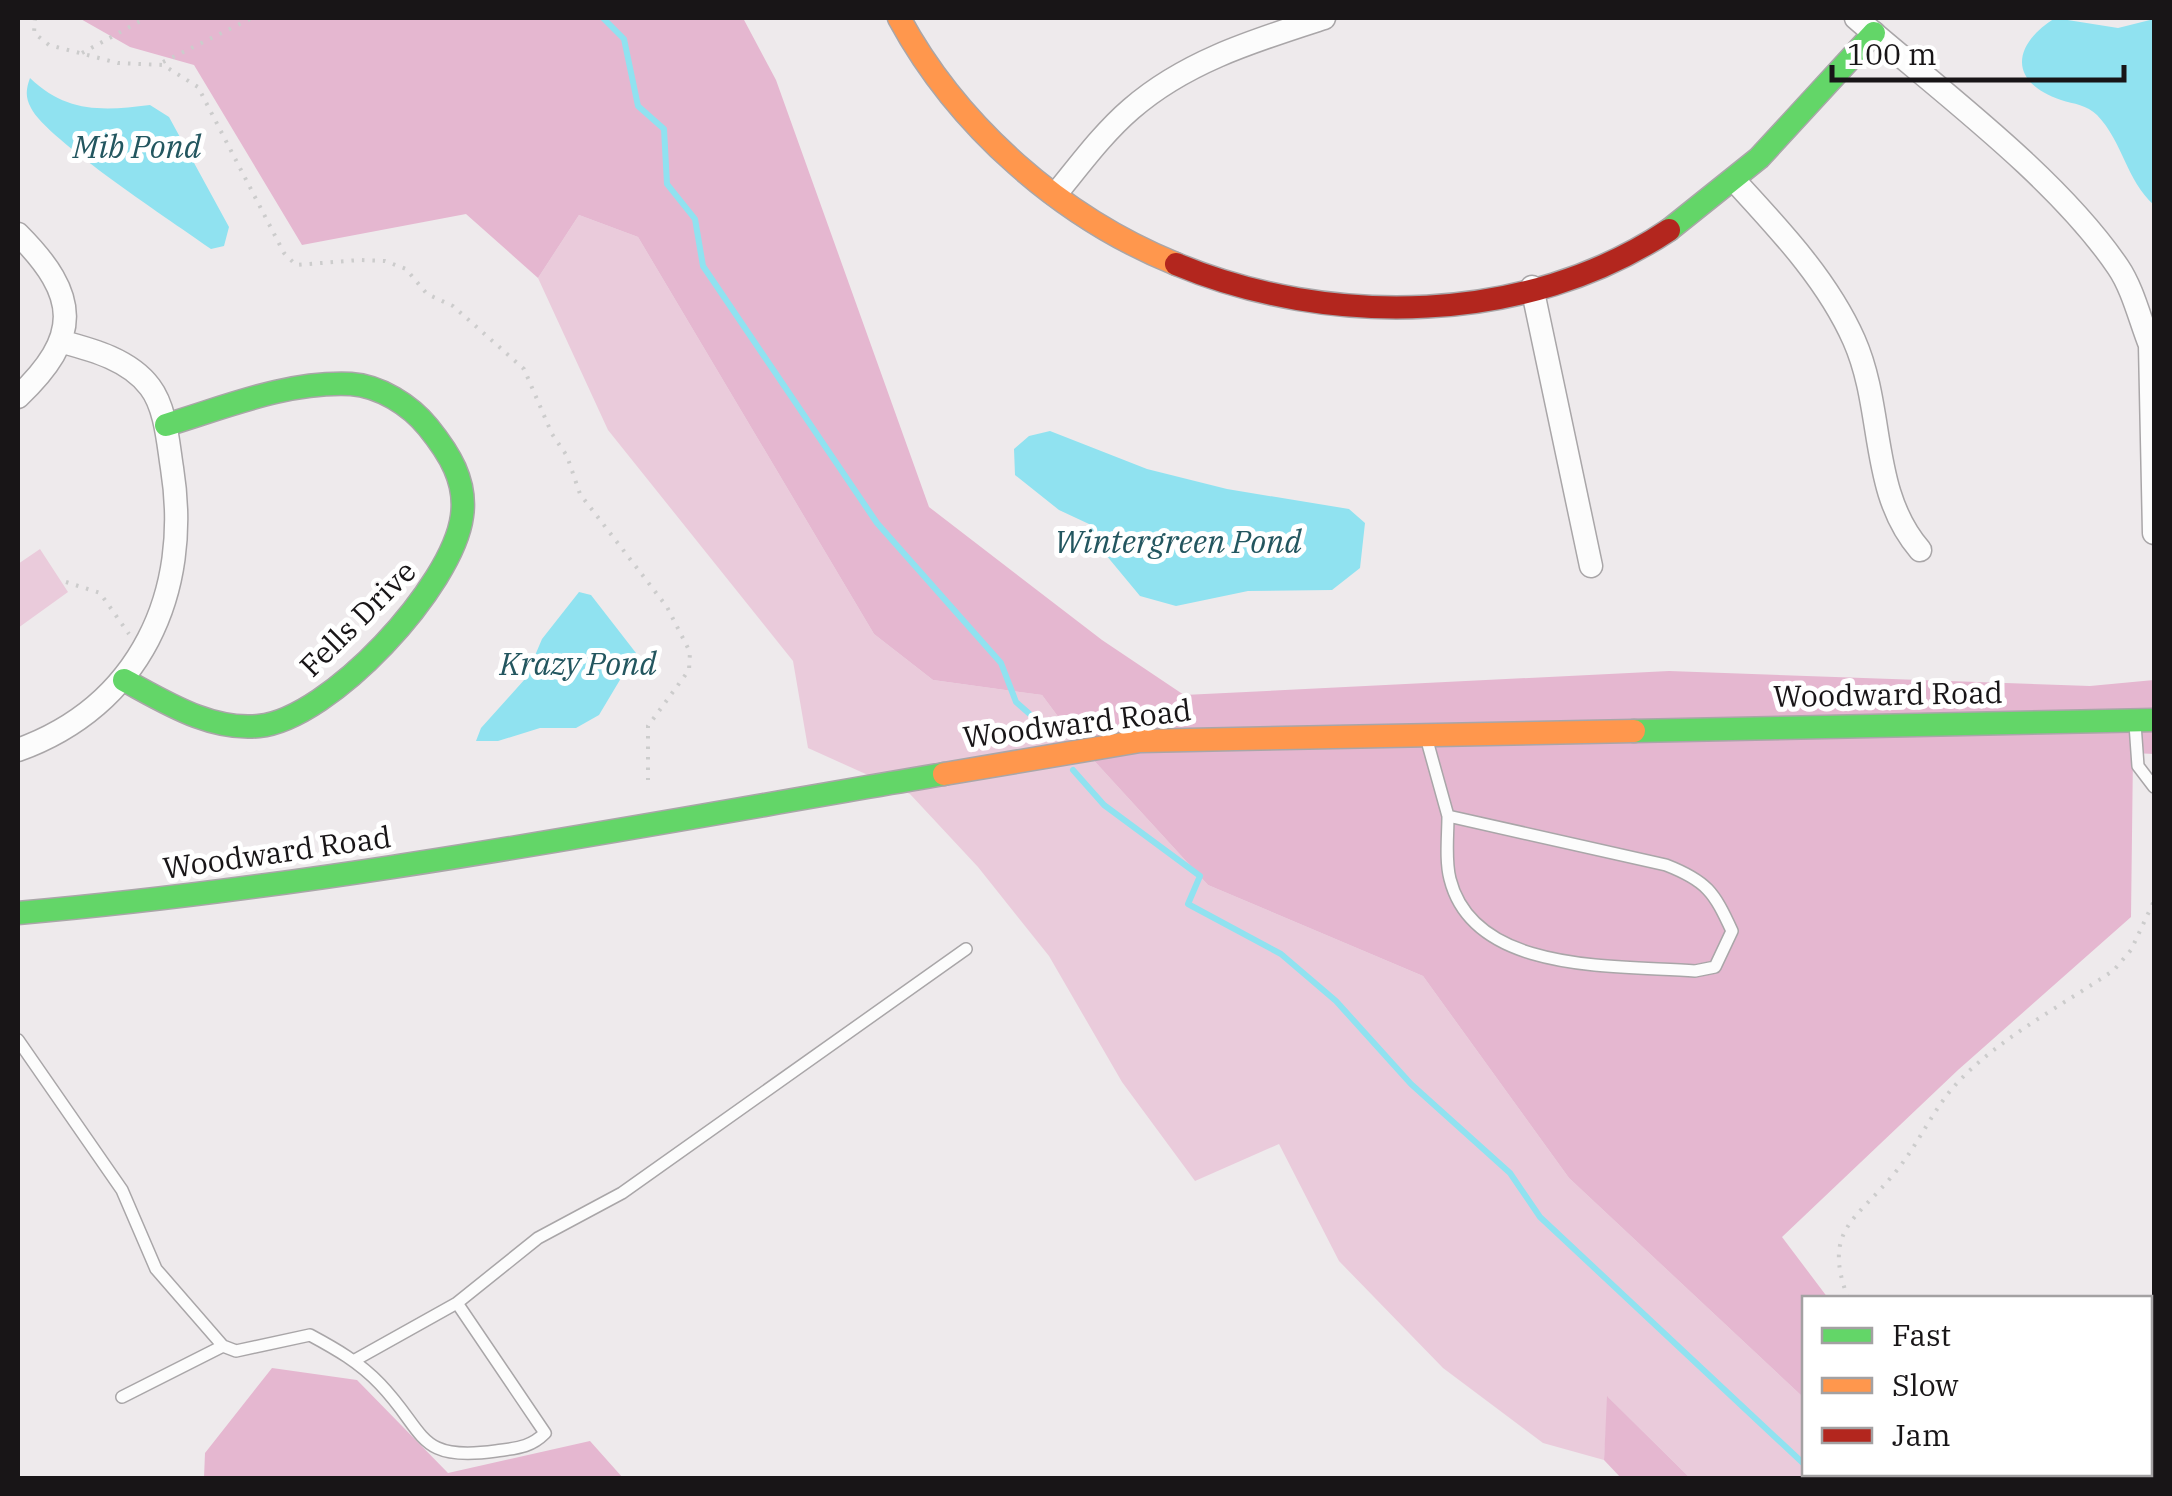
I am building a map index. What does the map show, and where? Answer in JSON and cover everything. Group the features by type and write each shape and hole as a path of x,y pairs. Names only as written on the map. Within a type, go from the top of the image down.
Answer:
{"street":[{"path":"899,18 915,50 957,107 1089,222 1144,253 1256,297 1336,308 1426,308 1503,297 1622,256 1672,228 1773,147 1865,25 2026,166 2119,268 2152,348 2154,533"},
{"path":"1055,196 1101,139 1163,85 1200,63 1324,18"},
{"path":"1734,180 1784,234 1826,291 1854,339 1879,426 1885,488 1900,527 1920,550"},
{"path":"18,234 47,266 64,308 63,342 18,397"},
{"path":"1532,288 1590,566"},
{"path":"18,750 55,736 124,680 167,600 179,535 166,424 151,387 101,352 63,342"},
{"name":"Fells Drive","path":"124,680 202,719 258,726 285,719 334,689 421,604 454,556 460,528 462,502 450,454 417,415 375,389 355,384 309,385 166,424"},
{"name":"Woodward Road","path":"18,913 200,895 397,867 1140,741 2144,720"}],"lane":[{"path":"2144,720 2138,766 2154,786"},
{"path":"1424,733 1448,816 1449,877 1476,926 1514,948 1558,960 1696,970 1715,967 1732,932 1715,894 1693,876 1666,866 1448,816"},
{"path":"354,1360 458,1303 538,1238 622,1194 966,949"},
{"path":"18,1040 122,1190 156,1268 223,1346 236,1351 310,1334 354,1360 382,1386 418,1435 454,1457 533,1446 545,1434 458,1303"},
{"path":"122,1397 223,1346"}],"path":[{"path":"35,18 39,39 118,63 158,64 175,70 198,87 284,253 296,265 359,260 386,261 406,269 427,294 453,306 524,369 552,434 567,456 580,494 667,607 690,652 689,670 648,726 648,780"},
{"path":"82,53 146,18"},
{"path":"158,64 252,18"},
{"path":"66,582 100,593 143,647"},
{"path":"1847,1296 1842,1284 1839,1240 1860,1206 1892,1178 1955,1085 1975,1065 2114,970 2132,950 2154,902"}],"shaded area":[{"path":"79,18 743,18 776,80 929,507 1102,640 1184,695 1669,671 2090,686 2154,680 2154,754 2133,753 2131,917 1958,1070 1782,1237 1826,1296 1802,1296 1802,1396 1569,1178 1423,976 1208,885 1077,742 1042,695 933,680 874,634 638,237 579,215 538,278 466,214 302,245 194,65 130,47"},
{"path":"579,215 638,237 874,634 933,680 1042,695 1077,742 1208,885 1423,976 1569,1178 1802,1396 1802,1476 1890,1478 1690,1478 1608,1397 1604,1460 1543,1443 1443,1368 1339,1261 1279,1144 1195,1181 1122,1082 1049,956 978,867 910,794 808,748 793,661 608,430 538,278"},
{"path":"40,549 68,592 18,628 18,564"},
{"path":"272,1368 357,1380 448,1473 590,1441 623,1478 204,1478 205,1453"},
{"path":"1607,1396 1690,1478 1621,1478 1604,1460"},
{"path":"1888,1476 1965,1478 1890,1478"}],"water":[{"path":"2055,18 2118,28 2154,19 2154,205 2137,184 2097,115 2044,92 2024,73 2024,51 2030,40"},
{"name":"Mib Pond","path":"30,78 71,104 101,108 150,105 169,117 229,227 224,246 211,249 61,140 31,108 27,93"},
{"name":"Wintergreen Pond","path":"1050,431 1147,469 1227,489 1349,509 1365,523 1360,568 1332,590 1248,591 1176,606 1140,596 1106,555 1089,524 1059,510 1015,475 1014,449 1029,436"},
{"name":"Krazy Pond","path":"579,592 591,595 636,653 599,715 576,728 540,728 498,741 476,741 481,728 525,679 542,639"}],"waterway":[{"path":"603,18 624,39 638,106 664,129 667,184 695,219 703,266 877,523 1001,663 1016,702 1049,731"},
{"path":"1073,770 1104,805 1200,876 1188,904 1281,954 1336,1001 1411,1084 1510,1173 1540,1217 1802,1462"}],"traffic: fast":[{"path":"1669,230 1759,158 1874,33"},
{"path":"124,680 188,713 223,724 259,726 288,718 352,675 384,645 436,577 454,545 462,516 459,479 443,447 412,411 373,388 351,384 304,387 166,425"},
{"path":"1634,731 2154,720"},
{"path":"18,913 366,871 944,774"}],"traffic: slow":[{"path":"899,18 951,96 1016,164 1092,221 1176,264"},
{"path":"944,774 1140,741 1634,731"}],"traffic: jam":[{"path":"1176,264 1236,285 1298,299 1362,306 1427,307 1491,299 1554,284 1613,261 1669,230"}]}
